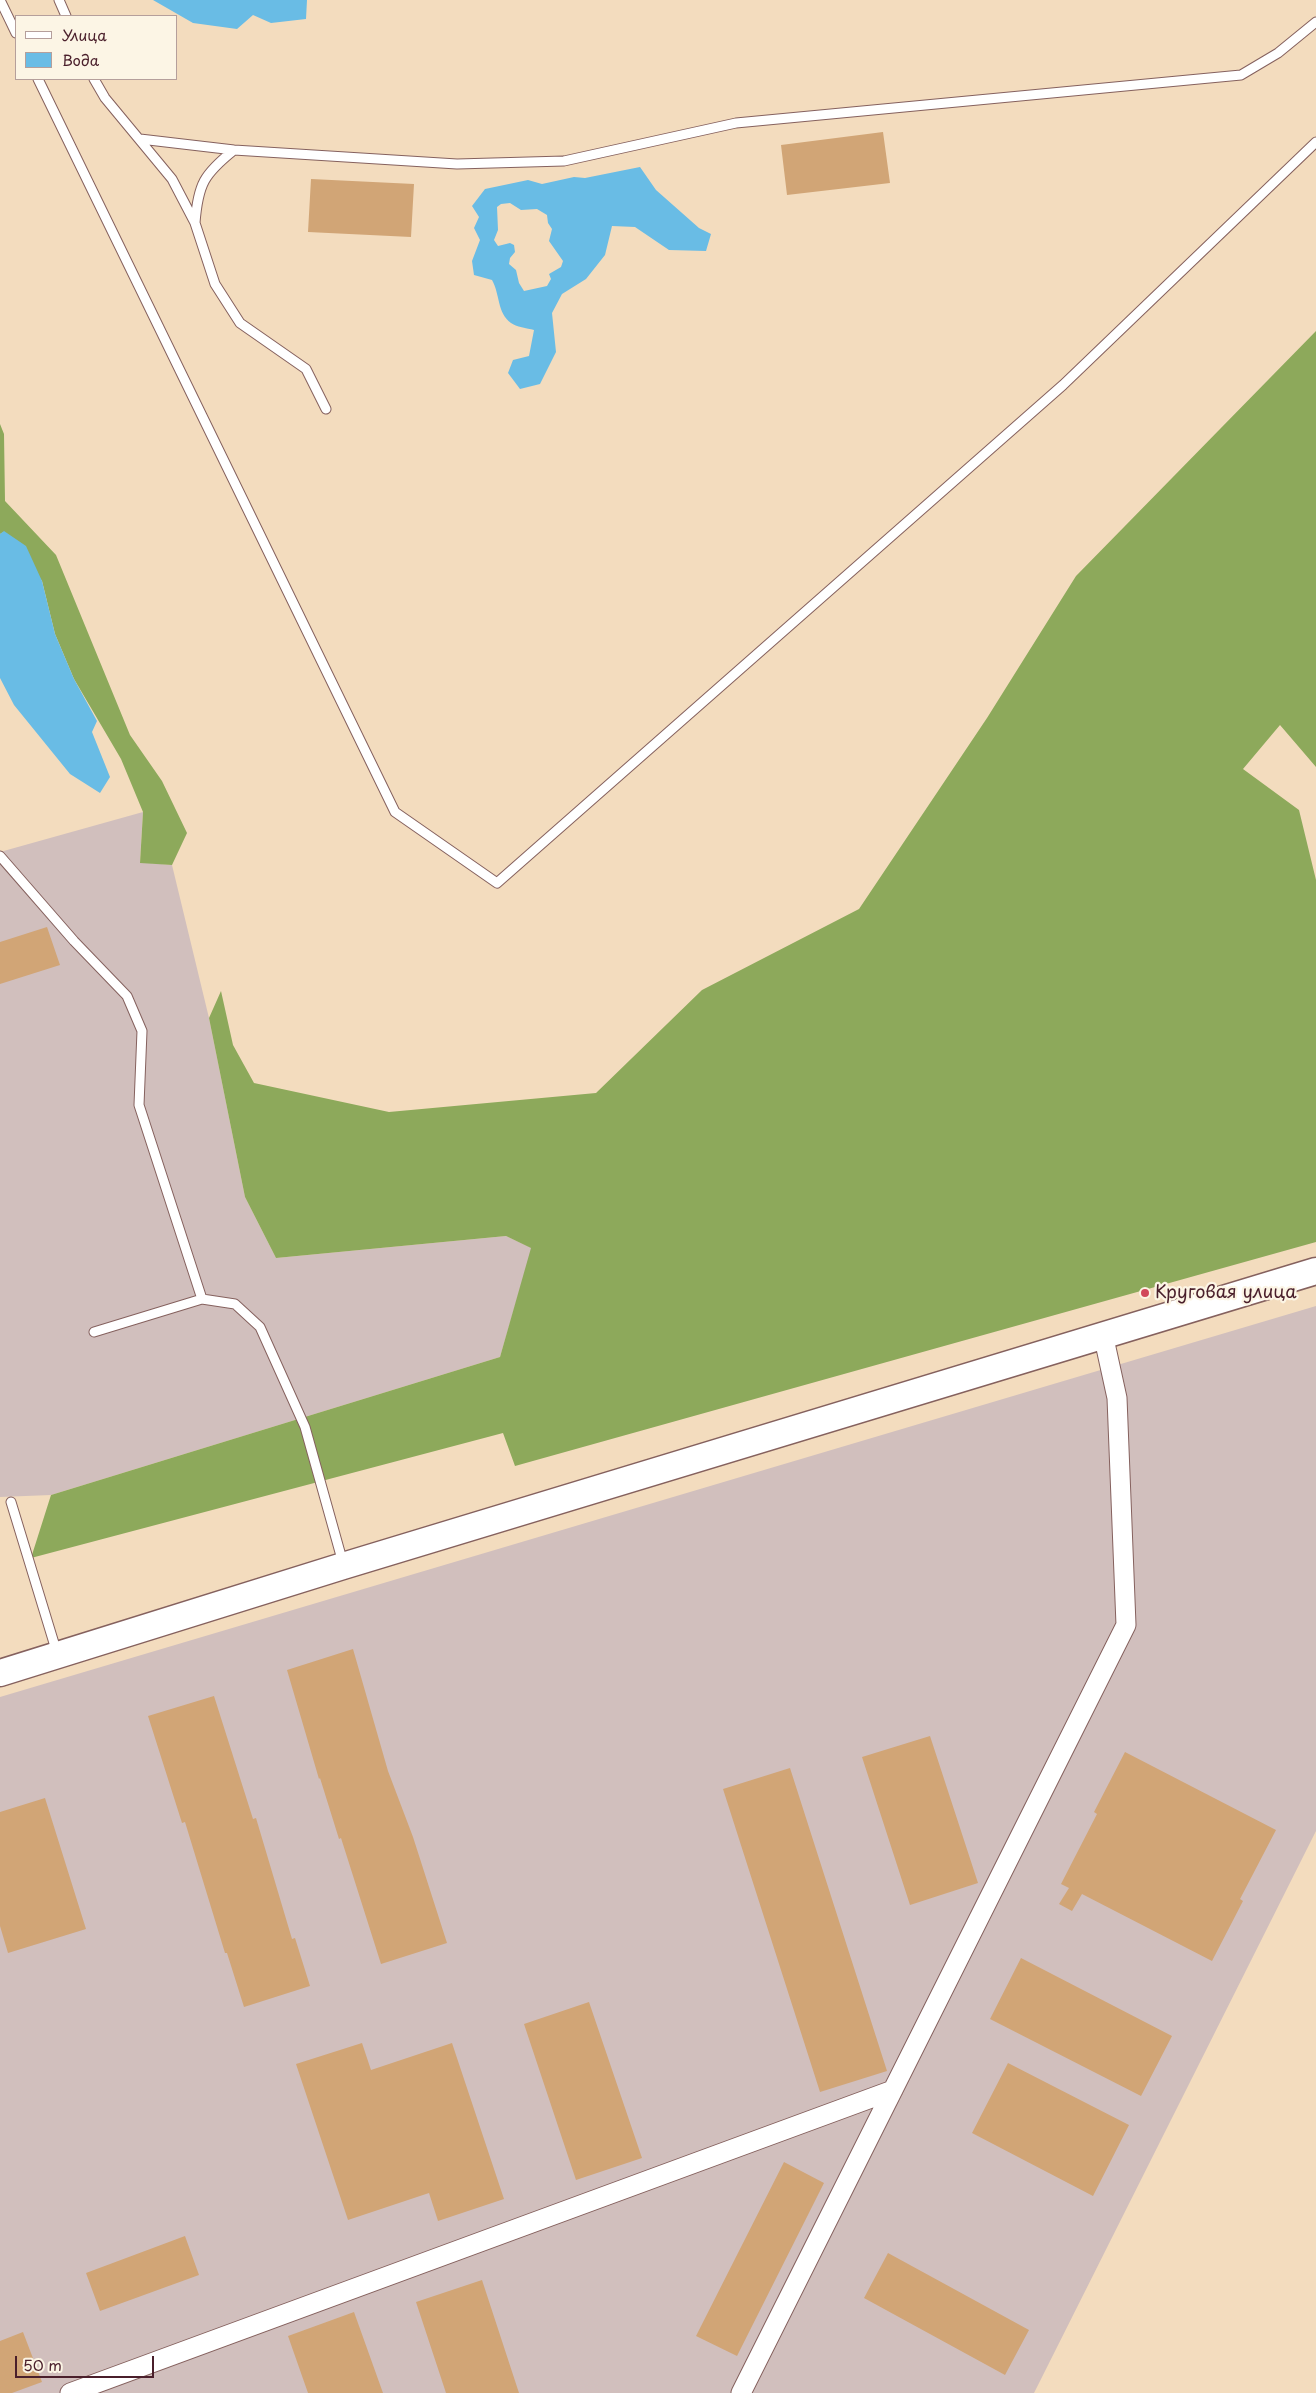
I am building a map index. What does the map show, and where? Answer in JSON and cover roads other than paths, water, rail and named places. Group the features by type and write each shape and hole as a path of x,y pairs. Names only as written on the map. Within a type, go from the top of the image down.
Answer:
{"main road":[{"path":"0,1673 343,1566 1103,1334 1316,1271"}],"street":[{"path":"741,2393 1126,1625 1117,1398 1103,1334"},
{"path":"70,2393 893,2090"}],"lane":[{"path":"0,0 15,31"},
{"path":"59,0 66,15"},
{"path":"140,139 234,150 457,164 564,161 736,123 1241,76 1278,53 1316,22"},
{"path":"38,80 395,812 498,882 1063,385 1316,142"},
{"path":"95,80 105,98 172,180 195,222 215,284 240,323 306,369 326,409"},
{"path":"195,222 197,196 212,168 234,150"},
{"path":"0,856 74,941 127,996 142,1031 139,1105 202,1299"},
{"path":"94,1332 202,1299 236,1304 260,1327 305,1427 343,1566"},
{"path":"11,1502 58,1656"}],"water":[{"path":"153,0 307,0 306,19 271,23 253,15 237,29 193,23"},
{"path":"640,167 656,190 699,228 711,234 706,251 669,250 635,227 612,226 605,255 586,279 562,294 552,313 556,352 540,384 520,389 508,373 513,360 529,356 534,330 511,323 506,319 492,280 474,275 472,261 480,240 474,228 479,217 472,206 485,189 528,180 542,184 574,177 585,178","holes":["510,203 521,210 537,209 547,215 548,223 552,229 549,241 563,261 561,267 549,274 551,279 547,286 524,291 519,283 516,270 509,264 510,258 515,252 514,245 510,243 498,246 494,240 498,230 497,207 501,204"]},
{"path":"4,531 26,546 42,581 55,634 74,679 97,721 92,732 110,777 100,793 70,774 14,705 0,678 0,534"}],"place":[{"name":"Круговая улица","path":"1145,1293"}]}
